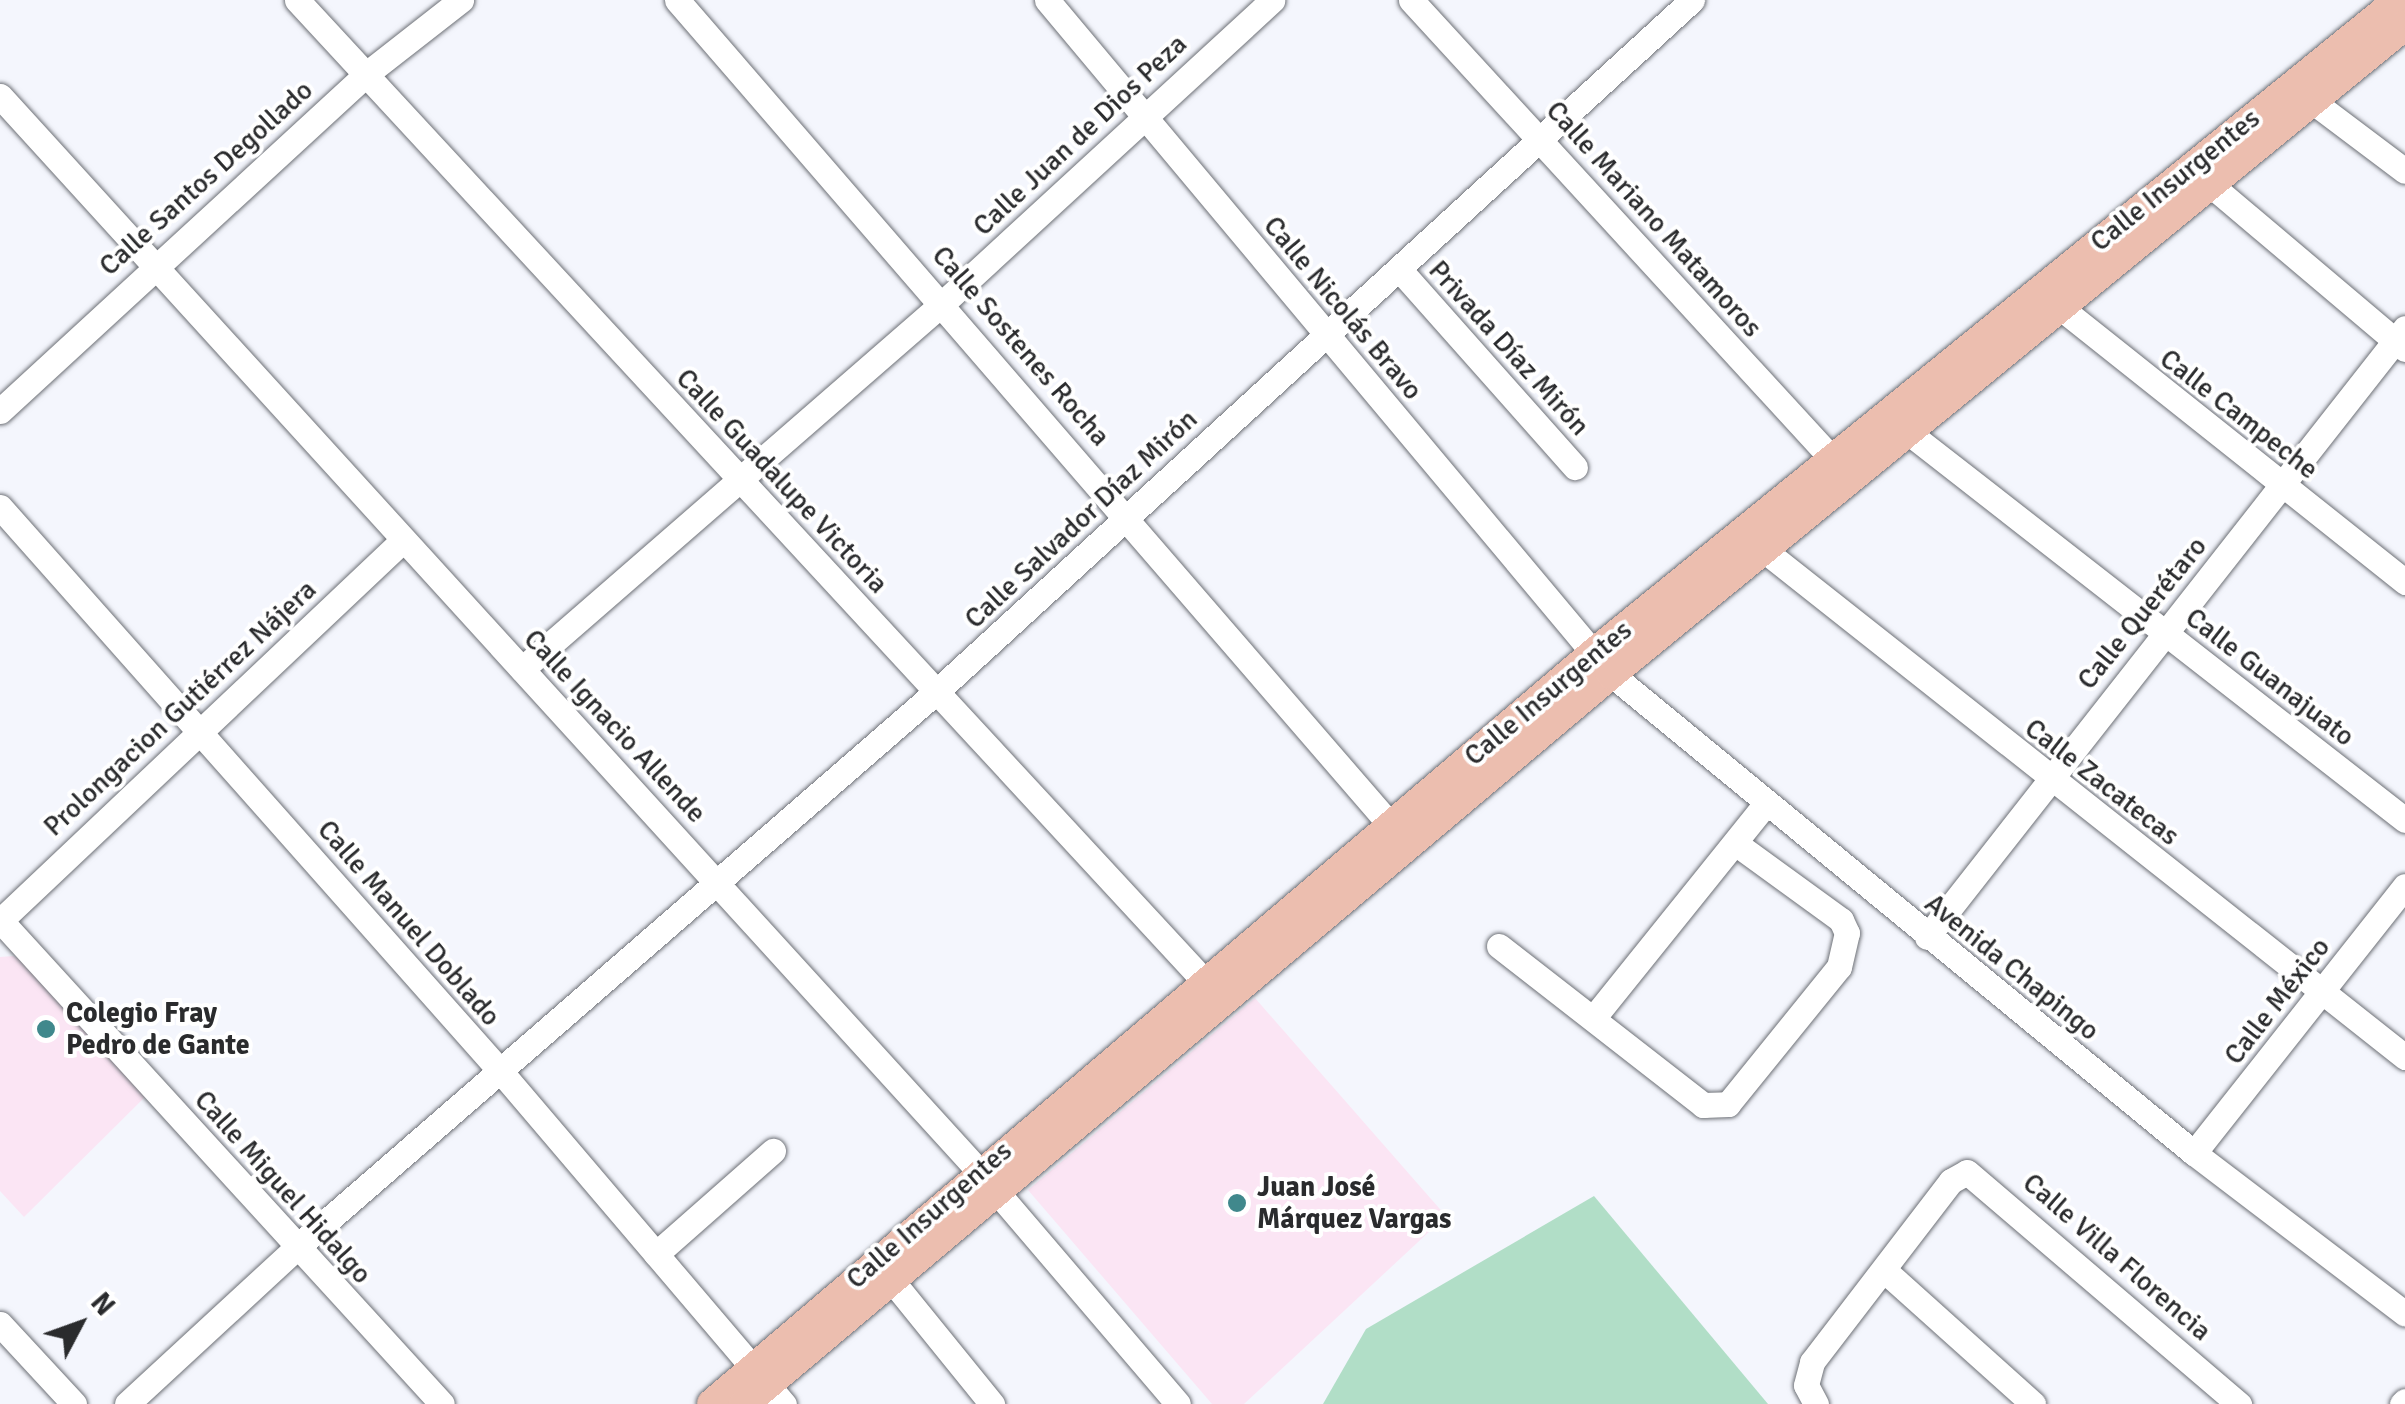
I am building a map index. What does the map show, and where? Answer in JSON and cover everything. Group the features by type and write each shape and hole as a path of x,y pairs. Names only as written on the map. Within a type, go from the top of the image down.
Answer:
{"main road":[{"name":"Calle Insurgentes","path":"1215,993 1392,827 1602,664 2201,177 2399,0"},
{"name":"Calle Insurgentes","path":"2201,177 2312,100 2405,24"},
{"name":"Calle Insurgentes","path":"762,1390 987,1181 1602,664 1765,550 1842,470 1909,433 2049,299"},
{"name":"Calle Insurgentes","path":"712,1404 762,1390 890,1278 987,1181"}],"street":[{"name":"Calle Guadalupe Victoria","path":"298,0 1215,993"},
{"name":"Calle Santos Degollado","path":"0,411 153,264 365,75 461,0"},
{"name":"Calle Sostenes Rocha","path":"677,0 944,302 1392,827"},
{"name":"Calle Nicolás Bravo","path":"1047,0 1602,664"},
{"name":"Calle Juan de Dios Peza","path":"522,669 944,302 1272,0"},
{"name":"Calle Mariano Matamoros","path":"1411,0 1842,470"},
{"name":"Calle Salvador Díaz Mirón","path":"128,1404 298,1247 936,692 1692,0"},
{"name":"Calle Ignacio Allende","path":"0,96 402,541 716,880 987,1181 1178,1404"},
{"path":"2312,100 2405,171"},
{"path":"2201,177 2401,339"},
{"name":"Privada Díaz Mirón","path":"1398,269 1575,467"},
{"name":"Calle Campeche","path":"2049,299 2405,582"},
{"name":"Calle Querétaro","path":"1927,936 2047,778 2401,339"},
{"name":"Calle Guanajuato","path":"1909,433 2405,820"},
{"name":"Calle Manuel Doblado","path":"0,508 502,1073 656,1254 762,1390"},
{"name":"Prolongacion Gutiérrez Nájera","path":"0,920 198,729 402,541"},
{"name":"Calle Zacatecas","path":"1765,550 2047,778 2405,1057"},
{"name":"Avenida Chapingo","path":"1602,664 1766,804 2194,1153 2405,1314"},
{"path":"1594,1016 1766,804"},
{"path":"1499,946 1594,1016 1702,1105 1716,1108 1738,1096 1839,967 1847,933 1840,920 1736,843"},
{"name":"Calle México","path":"2194,1153 2405,886"},
{"name":"Calle Miguel Hidalgo","path":"0,920 442,1404"},
{"path":"656,1254 772,1150"},
{"name":"Calle Villa Florencia","path":"1886,1270 1951,1181 1968,1172 1978,1176 2238,1404"},
{"path":"1816,1404 1806,1385 1812,1362 1886,1270 2033,1404"},
{"path":"890,1278 992,1404"},
{"path":"0,1324 74,1404"}],"shaded area":[{"name":"Colegio Fray Pedro de Gante","path":"13,956 34,966 151,1091 24,1217 0,1191 0,957"},
{"name":"Juan José Márquez Vargas","path":"1255,998 1446,1216 1244,1404 1212,1404 1028,1190"}],"green space":[{"path":"1594,1196 1768,1404 1323,1404 1366,1329"}],"place":[{"name":"Colegio Fray Pedro de Gante","path":"46,1029"},
{"name":"Juan José Márquez Vargas","path":"1237,1203"}]}
